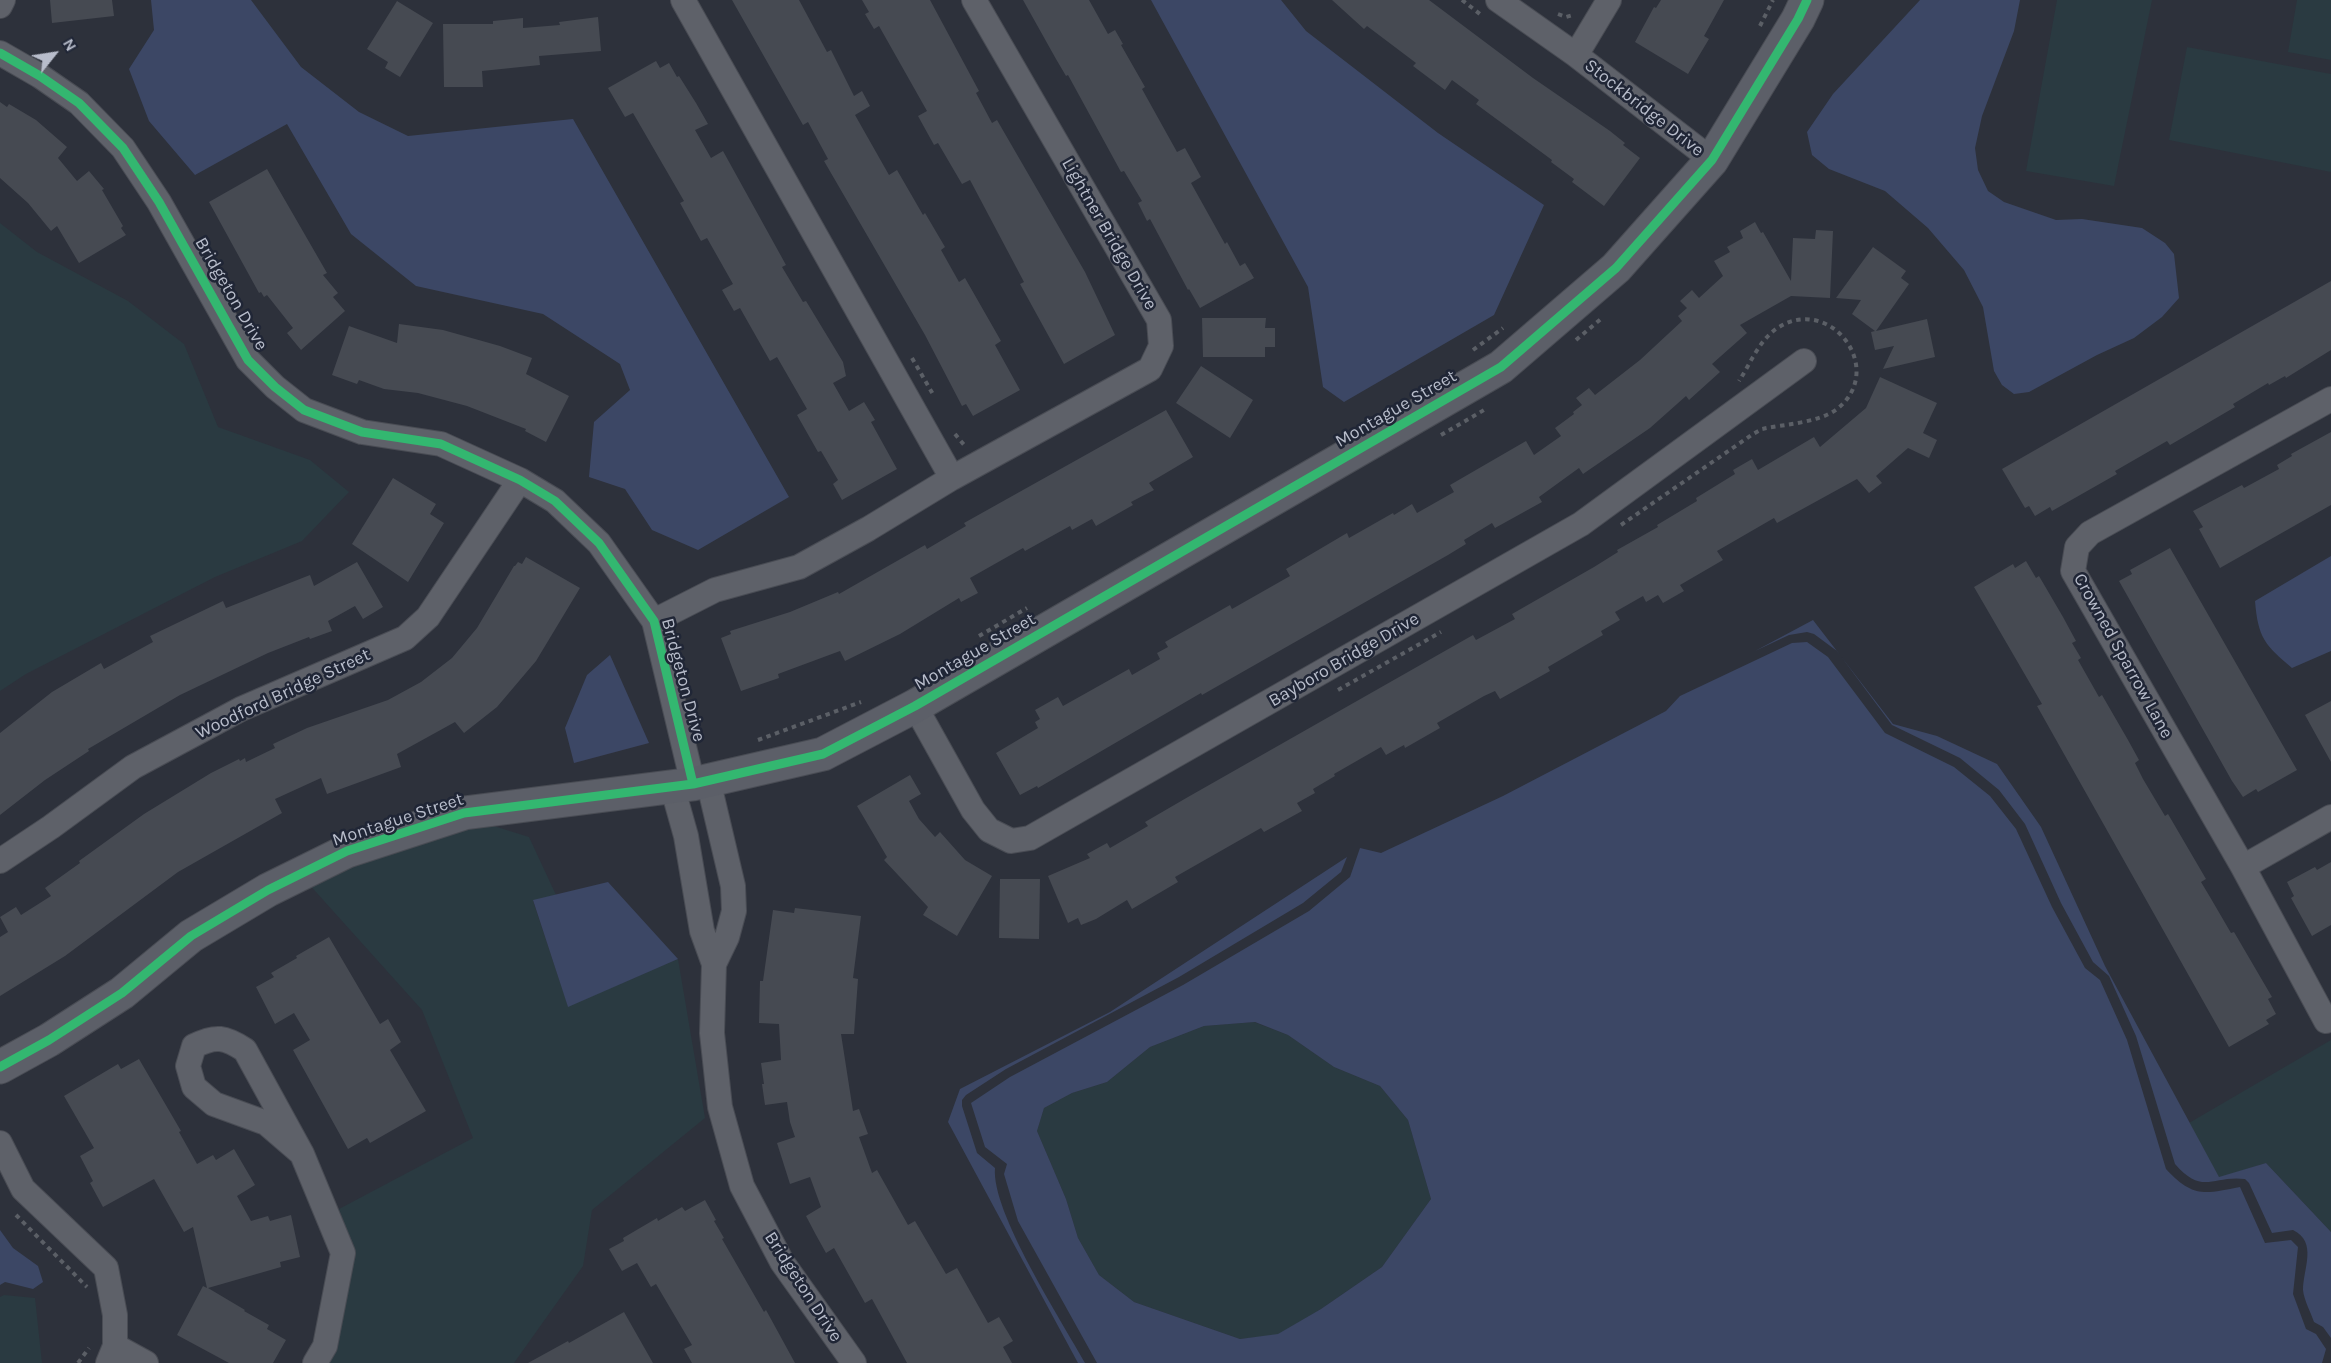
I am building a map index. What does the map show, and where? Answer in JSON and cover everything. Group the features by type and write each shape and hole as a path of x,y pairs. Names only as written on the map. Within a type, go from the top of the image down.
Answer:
{"street":[{"path":"0,6 3,0"},
{"path":"682,0 952,478"},
{"name":"Lightner Bridge Drive","path":"654,621 716,590 799,567 868,529 952,478 1150,369 1161,346 1159,320 974,0"},
{"name":"Stockbridge Drive","path":"1576,55 1609,0"},
{"name":"Montague Street","path":"0,1067 49,1040 122,993 191,936 268,890 347,851 464,813 691,783 823,754 915,706 1501,367 1616,268 1712,160 1798,19 1807,0"},
{"name":"Stockbridge Drive","path":"1492,8 1576,55 1712,160"},
{"name":"Bridgeton Drive","path":"1,47 79,103 123,148 159,202 248,360 275,387 304,411 362,432 441,444 520,480 555,501 599,543 654,621 691,783 727,866 733,886 734,910 726,938 714,964"},
{"name":"Bayboro Bridge Drive","path":"915,706 973,810 989,830 1011,841 1030,838 1581,524 1804,361"},
{"name":"Crowned Sparrow Lane","path":"2326,1021 2243,867 2073,571 2077,547 2090,533 2331,399"},
{"name":"Woodford Bridge Street","path":"0,861 133,767 241,710 405,638 428,617 520,480"},
{"name":"Bridgeton Drive","path":"691,783 686,836 702,932 714,964 712,1033 720,1107 742,1186 782,1262 854,1363"},
{"path":"2243,867 2331,817"},
{"path":"692,874 727,866"},
{"path":"302,1154 266,1123 214,1104 194,1087 188,1066 194,1046 209,1038 229,1040 245,1050 302,1154 343,1253 325,1346 315,1363"},
{"path":"0,1143 23,1189 106,1268 115,1315 105,1351 146,1363"}],"path":[{"path":"1462,0 1492,8"},
{"path":"1755,36 1773,0"},
{"path":"1549,8 1566,17 1572,16 1579,10"},
{"path":"1574,342 1608,312"},
{"path":"1616,528 1753,434 1781,425 1824,416 1837,409 1853,386 1857,372 1855,357 1848,343 1830,325 1809,319 1794,320 1776,329 1764,340 1735,387"},
{"path":"1469,352 1505,326"},
{"path":"1439,436 1489,406"},
{"path":"966,447 972,446"},
{"path":"975,638 1032,605"},
{"path":"1331,694 1442,631"},
{"path":"748,742 867,700"},
{"path":"11,1208 93,1296"},
{"path":"78,1363 105,1351"}],"shaded area":[{"path":"2057,0 2152,0 2114,186 2026,171"},
{"path":"2297,0 2331,0 2331,60 2288,52"},
{"path":"2187,47 2331,74 2331,172 2169,140"},
{"path":"0,223 37,252 128,301 184,344 218,427 310,460 349,492 302,541 215,577 26,674 0,691"},
{"path":"481,822 529,837 556,895 533,901 568,1006 678,959 705,1118 592,1210 583,1266 514,1363 328,1363 335,1351 355,1254 339,1209 473,1138 422,1010 307,882 351,861"},
{"path":"1254,1022 1288,1035 1334,1067 1380,1086 1408,1120 1431,1199 1382,1267 1278,1335 1240,1339 1134,1302 1099,1275 1078,1238 1066,1199 1037,1131 1044,1108 1072,1093 1107,1082 1150,1047 1204,1026"},
{"path":"2331,1040 2331,1232 2266,1163 2219,1178 2189,1123"},
{"path":"4,1295 35,1298 42,1363 0,1363 0,1297"}],"water":[{"path":"151,0 251,0 301,67 359,112 408,136 573,119 789,497 698,550 652,530 625,489 589,477 594,422 630,390 620,364 543,314 416,286 351,234 287,124 195,175 149,121 129,69 154,30"},
{"path":"1151,0 1281,0 1306,31 1438,133 1544,205 1494,315 1344,402 1323,387 1308,287"},
{"path":"1920,0 2020,0 2014,31 1982,116 1975,148 1978,170 1988,191 2004,202 2056,220 2082,219 2142,228 2165,243 2174,254 2179,298 2162,317 2134,338 2097,355 2029,392 2014,394 2002,385 1994,371 1983,307 1964,270 1928,228 1885,191 1829,169 1812,155 1807,132 1833,94"},
{"path":"2331,556 2331,651 2292,668 2264,640 2258,624 2255,601"},
{"path":"1813,620 1837,651 1814,634 1807,632 1789,635 1755,651"},
{"path":"1807,642 1828,657 1885,733 1954,767 1990,796 2016,829 2052,907 2085,968 2100,980 2127,1040 2166,1169 2184,1185 2200,1192 2240,1187 2265,1243 2291,1240 2298,1247 2293,1294 2306,1329 2316,1334 2326,1349 2322,1363 1097,1363 1018,1221 1004,1174 1007,1164 985,1147 971,1103 1010,1077 1183,985 1309,911 1350,877 1360,848 1381,853 1503,796 1666,711 1680,696 1792,643","holes":["1255,1022 1288,1035 1334,1067 1380,1086 1408,1120 1431,1199 1382,1267 1321,1309 1278,1334 1240,1339 1134,1302 1099,1275 1078,1238 1066,1199 1037,1131 1044,1108 1072,1093 1107,1082 1150,1047 1204,1026"]},
{"path":"610,655 649,743 574,763 565,728 587,675"},
{"path":"1841,657 1893,724 1937,736 1997,764 2041,827 2105,966 2219,1177 2266,1163 2331,1232 2331,1338 2323,1327 2314,1322 2305,1298 2303,1290 2307,1249 2301,1235 2293,1230 2272,1233 2245,1179 2201,1182 2185,1174 2175,1164 2136,1036 2109,976 2093,962 2061,903 2025,824 1999,790 1960,758 1892,725"},
{"path":"1347,857 1341,872 1303,903 1179,977 1006,1069 962,1100 977,1153 995,1168 997,1187 1004,1211 1030,1266 1085,1363 1078,1363 948,1122 960,1089 1110,1012"},
{"path":"608,882 678,959 568,1007 533,900"},
{"path":"0,1230 13,1248 38,1266 43,1282 33,1289 5,1282 0,1285"}],"building":[{"path":"50,0 112,0 114,16 52,23"},
{"path":"732,0 799,0 827,52 831,50 854,96 862,91 870,106 855,115 889,175 897,170 923,215 925,213 945,247 941,250 959,282 965,278 1001,341 995,345 1020,390 973,416 966,404 962,406 925,335 824,161 828,159 808,122 803,125"},
{"path":"862,0 930,0 979,91 976,93 992,123 997,120 1085,272 1115,335 1064,364 1020,284 1024,282 970,180 962,184 938,143 934,145 918,116 927,111 879,26 874,29 865,14 869,12"},
{"path":"1023,0 1089,0 1108,34 1115,30 1145,87 1142,89 1177,152 1185,148 1201,177 1191,183 1225,244 1227,242 1240,266 1245,263 1254,278 1200,308 1150,219 1147,221 1138,203 1142,201 1124,171 1121,172 1068,75 1066,76"},
{"path":"1332,0 1429,0 1533,78 1610,131 1640,158 1604,206 1572,182 1574,179 1551,162 1552,160 1476,104 1479,100 1452,80 1445,90 1413,66 1416,63 1367,26 1364,29"},
{"path":"1661,0 1724,0 1704,36 1709,39 1688,74 1635,42 1654,7 1656,8"},
{"path":"397,1 433,23 400,77 385,68 388,62 367,49"},
{"path":"598,17 601,51 539,56 540,65 482,71 483,87 444,87 443,24 493,24 493,21 523,18 523,28 560,25 559,22"},
{"path":"656,61 660,68 669,63 696,103 708,124 695,130 711,158 723,151 786,265 782,267 803,302 806,301 843,362 846,376 833,383 849,411 864,402 875,420 871,422 897,469 842,500 833,484 838,480 821,451 818,452 797,415 807,409 777,357 770,361 740,308 734,311 722,290 733,284 707,238 701,241 680,203 684,201 633,113 625,117 608,88"},
{"path":"0,102 7,107 9,104 36,120 67,147 58,158 77,181 89,171 104,189 102,190 126,235 79,263 57,226 51,231 28,203 0,178"},
{"path":"267,169 327,273 323,275 338,293 333,297 345,311 301,350 287,333 293,328 267,295 264,297 261,292 259,293 209,202"},
{"path":"1755,222 1791,281 1793,238 1815,239 1816,230 1833,231 1830,298 1791,296 1740,325 1747,333 1712,364 1720,372 1689,400 1686,396 1650,428 1583,474 1579,468 1539,497 1542,502 1495,528 1492,523 1464,540 1466,544 1448,555 1202,695 1201,693 1038,788 1037,786 1020,795 996,753 1038,728 1035,722 1040,719 1035,710 1058,697 1063,706 1129,669 1132,675 1160,659 1157,653 1168,647 1165,642 1230,605 1232,609 1290,576 1286,569 1347,533 1349,538 1412,504 1417,513 1454,492 1450,485 1526,441 1534,455 1561,436 1555,428 1582,405 1576,398 1589,388 1595,395 1640,360 1682,321 1678,316 1687,308 1680,301 1692,290 1699,298 1723,276 1714,261 1730,252 1727,247 1743,238 1740,231"},
{"path":"1873,247 1906,271 1901,278 1909,284 1876,331 1927,319 1935,357 1883,369 1894,346 1875,350 1871,332 1875,331 1852,314 1861,300 1836,298"},
{"path":"2331,281 2331,350 2286,378 2285,376 2269,385 2268,383 2233,404 2235,407 2170,445 2167,441 2115,471 2117,474 2052,511 2050,507 2035,516 2029,506 2025,508 2002,469"},
{"path":"1202,318 1266,318 1265,328 1275,328 1275,347 1265,347 1265,357 1203,357"},
{"path":"399,324 443,330 500,346 532,358 526,374 569,396 546,442 525,431 526,429 467,406 418,393 384,389 359,380 357,384 332,375 349,326 397,343"},
{"path":"1201,366 1253,400 1230,438 1176,403"},
{"path":"1880,377 1937,403 1923,433 1937,440 1929,458 1908,448 1876,476 1882,483 1869,493 1857,479 1777,523 1774,518 1717,551 1723,560 1680,585 1684,591 1663,603 1658,595 1646,602 1643,596 1615,612 1620,620 1601,631 1603,635 1548,667 1550,671 1500,699 1495,691 1484,696 1437,723 1440,728 1405,748 1404,745 1386,755 1381,747 1313,789 1315,793 1297,803 1302,811 1264,832 1261,828 1175,877 1178,882 1132,909 1127,900 1096,919 1081,925 1078,918 1068,923 1048,876 1090,858 1087,854 1107,843 1110,848 1148,826 1145,822 1473,635 1476,640 1515,619 1512,614 1658,527 1657,525 1697,501 1696,498 1735,474 1733,470 1752,459 1758,470 1814,437 1820,447 1866,408"},
{"path":"1166,410 1193,457 1149,483 1154,490 1131,502 1133,505 1096,526 1092,519 1072,530 1070,526 1025,551 1023,548 970,578 978,593 961,602 959,598 900,634 845,661 840,651 778,674 779,678 741,691 721,638 731,634 730,631 790,612 838,592 839,594 925,545 927,549 966,526 964,523"},
{"path":"2331,432 2331,505 2220,568 2199,529 2203,527 2193,511 2242,485 2244,488 2279,469 2277,465 2292,456 2291,454"},
{"path":"393,478 436,504 430,514 444,523 408,582 352,544"},
{"path":"2170,548 2297,770 2258,792 2256,789 2243,797 2119,581 2132,574 2130,570"},
{"path":"526,557 580,588 536,661 497,707 464,733 455,722 397,754 401,767 327,794 321,778 275,799 282,813 178,872 65,956 0,996 0,937 8,932 0,917 16,907 21,915 51,896 45,888 80,863 79,861 144,814 211,773 239,759 240,761 245,758 246,762 275,748 273,744 307,728 388,700 421,682 452,658 477,628 514,566 518,562 522,564"},
{"path":"2026,561 2036,578 2039,576 2076,641 2072,643 2081,658 2078,660 2099,697 2102,695 2139,760 2135,763 2143,779 2165,816 2168,814 2206,879 2201,882 2231,933 2234,932 2272,997 2268,999 2276,1014 2266,1020 2269,1024 2229,1047 2037,706 2042,704 1974,587 2013,564 2015,568"},
{"path":"357,562 383,607 363,619 355,606 328,621 332,631 310,639 309,637 268,653 180,695 88,749 89,751 45,780 0,815 0,733 52,692 101,663 104,669 153,642 150,636 223,601 226,608 310,575 314,586"},
{"path":"2331,701 2331,762 2305,715"},
{"path":"910,775 921,794 909,801 919,819 935,837 940,832 965,860 992,876 957,936 923,915 928,907 884,860 887,857 857,806"},
{"path":"2331,862 2331,925 2312,936 2291,898 2294,896 2287,882 2315,867 2317,870"},
{"path":"1000,879 1040,879 1039,939 999,938"},
{"path":"795,908 861,916 853,978 858,979 854,1034 841,1034 853,1111 859,1109 868,1134 859,1137 872,1173 877,1170 908,1225 915,1221 946,1274 957,1268 988,1323 999,1317 1013,1341 1003,1347 1012,1363 907,1363 872,1299 865,1303 834,1248 826,1253 806,1216 821,1207 810,1177 790,1184 777,1143 795,1137 787,1102 765,1105 762,1084 764,1084 761,1063 781,1060 779,1024 759,1023 760,981 763,981 773,910 794,913"},
{"path":"329,937 380,1024 388,1019 401,1042 390,1050 426,1111 370,1143 367,1138 348,1149 293,1050 310,1040 294,1013 275,1024 256,987 274,977 271,973"},
{"path":"139,1059 181,1131 179,1132 197,1164 213,1155 216,1160 234,1149 255,1185 237,1196 251,1221 268,1216 270,1221 291,1215 300,1257 280,1262 281,1267 208,1288 269,1325 267,1329 286,1340 273,1363 229,1363 177,1335 203,1286 207,1288 193,1227 184,1232 154,1179 103,1207 90,1183 93,1181 80,1156 94,1148 64,1096 118,1064 121,1069"},
{"path":"705,1200 724,1238 722,1239 764,1312 766,1310 795,1363 692,1363 684,1349 692,1345 656,1284 651,1287 637,1263 622,1271 609,1249 657,1218 658,1221 682,1207 685,1211"},
{"path":"624,1312 653,1363 528,1363 568,1341 569,1343"}],"cycle path":[{"path":"0,1067 49,1040 122,993 191,936 268,890 347,851 464,813 693,784 823,754 915,706 1501,367 1616,268 1712,160 1798,19 1807,0"},
{"path":"0,53 40,76 79,103 123,148 159,202 248,360 275,387 304,410 362,432 441,444 520,480 555,501 599,543 654,621 693,784"}]}
